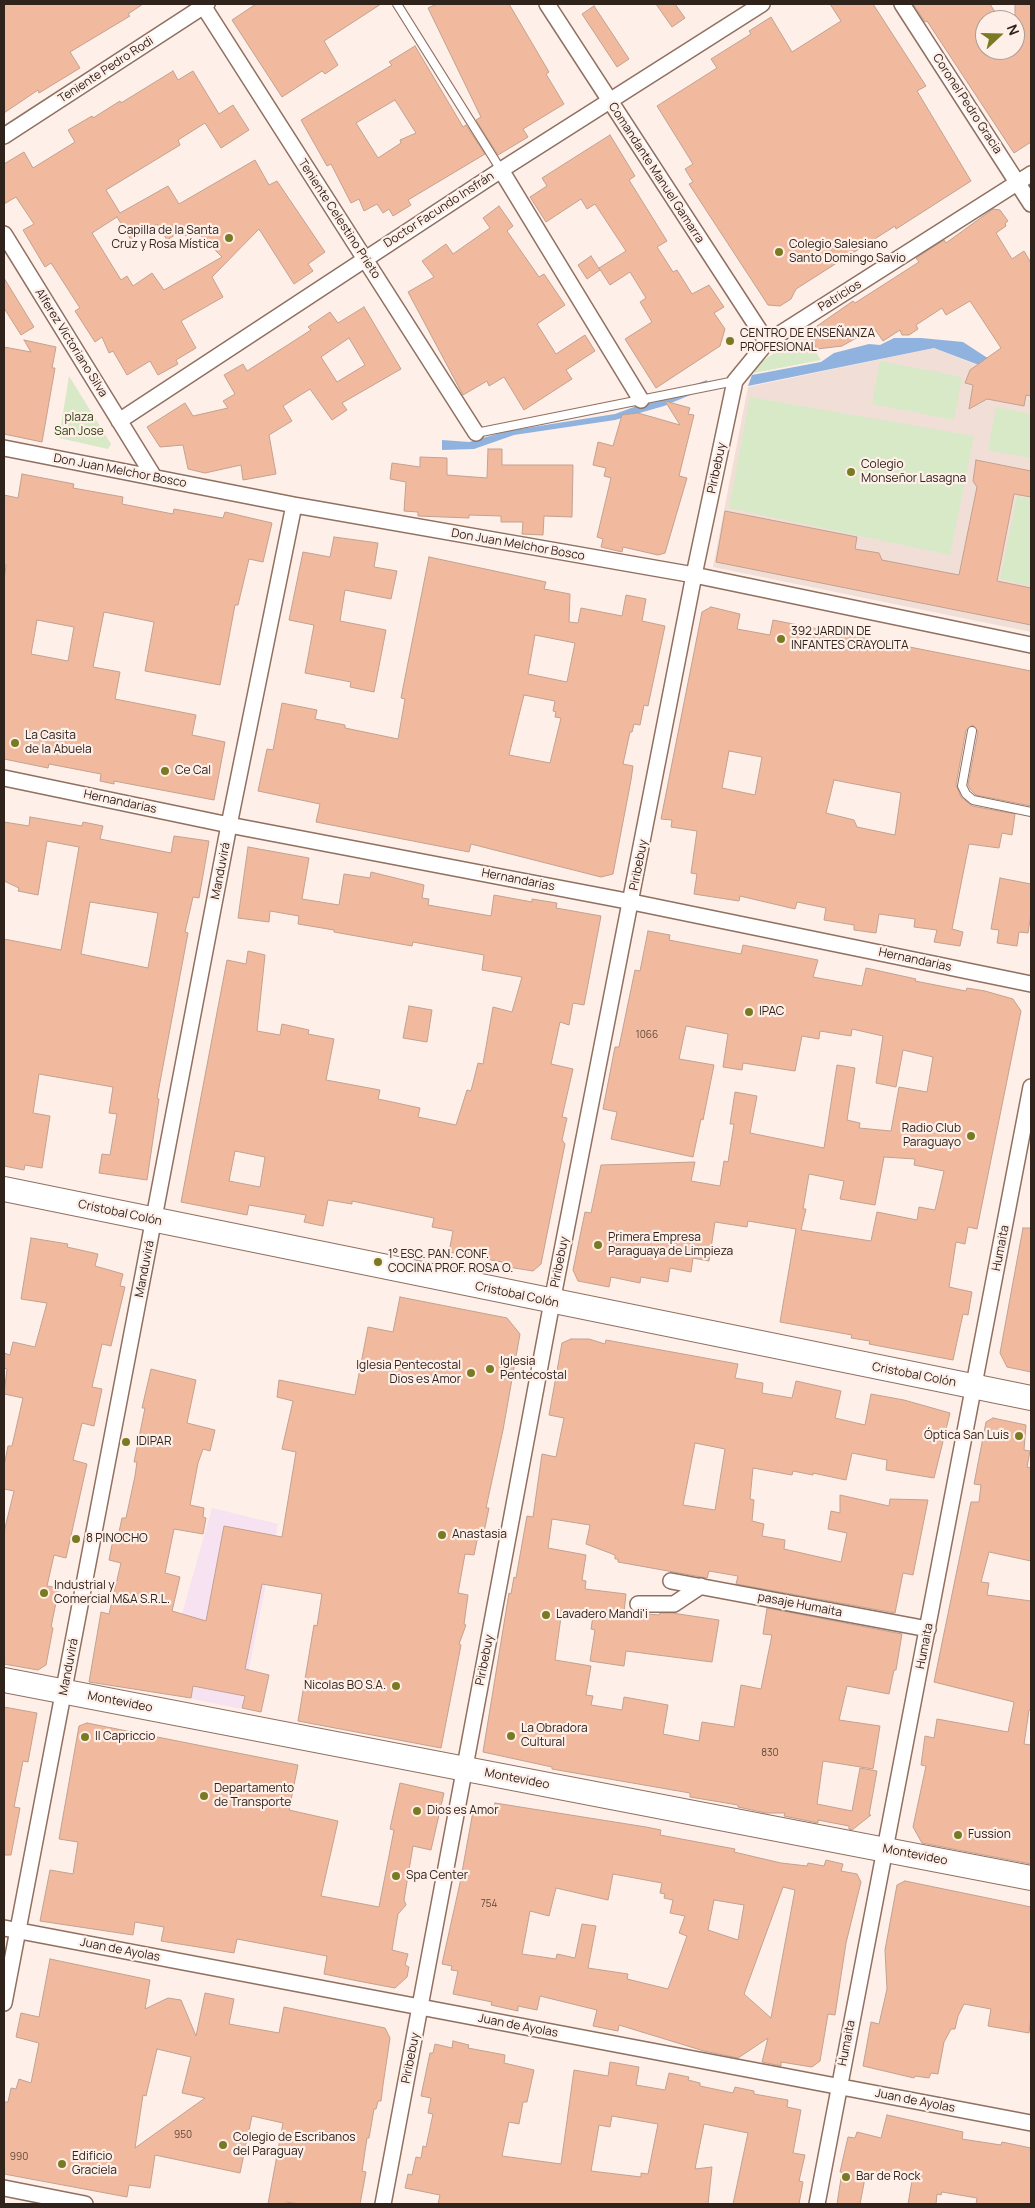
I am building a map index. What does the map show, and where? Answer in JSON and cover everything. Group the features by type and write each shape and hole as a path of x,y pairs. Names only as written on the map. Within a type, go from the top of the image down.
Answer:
{"main road":[{"name":"Cristobal Colón","path":"4,1188 155,1221 1031,1398"},
{"name":"Montevideo","path":"4,1680 1031,1878"}],"street":[{"name":"Comandante Manuel Gamarra","path":"547,4 767,342"},
{"name":"Doctor Facundo Insfrán","path":"119,421 501,170 762,4"},
{"name":"Coronel Pedro Gracia","path":"902,4 1031,204"},
{"name":"Teniente Pedro Rodi","path":"4,136 204,5"},
{"name":"Teniente Celestino Prieto","path":"204,5 476,433"},
{"path":"501,170 641,400"},
{"name":"Patricios","path":"735,381 767,342 1031,174"},
{"name":"Alferez Victoriano Silva","path":"4,234 154,477"},
{"name":"Piribebuy","path":"383,2204 552,1302 632,902 694,575 735,381"},
{"name":"Don Juan Melchor Bosco","path":"4,448 294,505 694,575 1031,645"},
{"name":"Manduvirá","path":"4,2003 11,1929 64,1691 229,825 294,505"},
{"name":"Hernandarias","path":"4,778 229,825 632,902 1031,984"},
{"name":"Humaita","path":"817,2204 1031,1087"},
{"name":"pasaje Humaita","path":"671,1581 928,1630"},
{"path":"638,1604 674,1604 701,1586"},
{"name":"Juan de Ayolas","path":"11,1929 1031,2123"},
{"path":"4,2188 85,2204"}],"lane":[{"path":"397,4 501,170"},
{"path":"476,433 735,381"},
{"path":"972,731 962,786 966,794 973,800 1031,812"}],"shaded area":[{"path":"934,348 992,371 1031,376 1031,632 713,567 748,387"},
{"path":"212,1508 278,1524 241,1709 160,1692"}],"green space":[{"path":"804,333 821,360 754,373 758,364"},
{"path":"880,361 962,377 954,420 872,404"},
{"name":"plaza San Jose","path":"69,376 111,444 108,449 59,438"},
{"name":"Colegio Monseñor Lasagna","path":"750,397 974,436 950,555 729,508"},
{"path":"996,407 1031,414 1031,458 988,450"},
{"path":"1017,496 1031,499 1031,586 1000,579"}],"water":[{"path":"894,338 921,338 963,342 986,357 1031,370 1031,375 992,370 934,348 748,386 752,375 821,362 834,353 869,344 880,345"},
{"path":"707,380 707,388 664,406 615,420 514,435 474,449 442,450 442,440 469,442 507,431 615,414"}],"building":[{"path":"4,4 143,4 128,14 130,16 70,52 80,68 39,93 38,90 4,113"},
{"path":"256,4 381,4 324,41 338,65 325,74 322,71 282,97 232,20"},
{"path":"437,4 509,4 549,72 546,74 564,104 523,129 528,137 498,155 476,120 481,117 428,8"},
{"path":"656,4 675,4 685,18 672,27"},
{"path":"830,4 873,4 926,86 917,91 971,181 896,229 895,226 796,289 791,299 780,306 768,305 689,184 693,182 685,169 693,164 657,106 717,68 711,59 751,34 749,31 771,17 792,52 841,21"},
{"path":"913,4 990,4 994,10 975,10 975,60 1025,60 1025,10 1015,10 1015,4 1031,4 1031,142 1014,153 927,21 925,22"},
{"path":"594,6 629,59 617,67 582,14"},
{"path":"415,46 463,127 466,125 485,154 408,200 411,205 393,216 389,209 383,213 377,204 364,211 359,199 351,203 331,164 327,166 301,120 392,65 389,62","holes":["395,100 416,133 400,140 401,143 378,158 356,123"]},
{"path":"173,71 178,80 193,71 219,114 233,105 249,130 221,148 205,123 178,140 180,145 106,190 120,213 168,186 179,204 255,160 269,185 277,181 325,252 308,264 313,271 294,284 259,229 212,277 223,297 181,321 196,348 176,360 178,364 158,375 150,361 127,375 113,351 109,353 102,337 95,342 75,311 80,308 51,263 45,267 23,230 34,224 16,197 4,204 4,164 24,152 33,168 75,142 68,130 92,116 93,118 120,101 121,103","holes":["117,217 131,240 157,224 167,240 181,231 185,236 195,230 222,257 164,290 152,273 133,286 127,276 121,280 92,233"]},
{"path":"610,135 635,176 629,180 667,241 657,247 673,272 677,270 692,294 709,285 724,307 714,313 725,329 720,346 656,388 625,339 652,322 640,302 646,298 630,272 610,285 599,268 626,251 595,204 587,209 581,199 546,222 530,197 547,186 542,178"},
{"path":"499,206 513,226 507,231 539,277 544,274 565,305 537,324 556,354 585,335 595,351 566,370 572,379 524,410 504,377 489,386 487,381 463,395 408,292 434,277 422,261 446,244 453,254 490,228 483,218"},
{"path":"993,209 1000,210 1008,221 1005,223 1006,226 996,233 1012,259 1024,251 1031,263 1031,396 1026,395 1024,406 987,399 969,409 973,385 965,383 970,370 1001,348 970,301 946,315 942,308 916,325 918,329 909,335 902,335 900,330 883,341 874,328 842,346 817,349 807,333 853,301 855,303 919,262 916,258 944,240 946,243"},
{"path":"591,256 600,270 587,279 578,265"},
{"path":"4,278 34,327 21,335 4,308"},
{"path":"364,307 401,369 342,403 347,410 332,420 310,389 283,406 292,421 269,435 276,474 243,480 241,465 205,473 188,469 183,445 160,447 147,427 185,403 193,416 228,408 223,401 235,394 224,375 243,364 247,371 311,330 308,327 330,312 338,323","holes":["349,338 365,365 337,382 321,357"]},
{"path":"24,340 56,347 52,368 55,368 42,442 4,434 4,347 31,352"},
{"path":"665,401 690,408 688,414 694,415 679,476 687,478 665,553 658,555 623,547 622,552 601,547 603,539 597,537 611,478 604,476 606,468 593,465 598,442 613,446 622,415 638,413 680,425"},
{"path":"488,449 502,449 502,465 573,465 572,517 544,516 543,535 522,534 523,522 501,522 501,516 469,515 469,518 418,516 418,512 404,511 406,482 390,479 392,463 420,467 420,457 447,458 447,475 487,478"},
{"path":"976,460 1031,471 1031,497 1014,494 997,581 1031,588 1031,625 716,562 725,511 857,537 855,549 879,553 882,560 959,575 977,487 973,481"},
{"path":"22,474 74,484 73,488 123,497 122,504 173,514 174,509 223,518 225,512 272,523 263,562 249,559 238,605 235,605 220,685 145,671 154,622 104,612 93,667 120,672 115,699 196,715 192,735 225,742 214,800 114,781 114,784 100,781 101,774 49,764 48,768 4,759 4,580 6,565 4,565 4,495 18,498","holes":["37,620 74,627 68,661 31,654"]},
{"path":"334,537 378,543 374,567 397,571 391,599 345,590 340,621 386,630 374,692 350,687 351,682 305,673 314,625 289,620 303,552 330,557"},
{"path":"429,557 546,582 544,589 570,594 569,622 578,623 581,608 622,616 626,595 646,599 642,621 665,626 648,706 644,705 640,725 634,724 632,732 630,732 623,764 633,766 613,874 601,877 471,844 469,852 316,822 320,804 258,791 267,749 273,750 282,703 317,710 315,719 345,725 345,728 398,739 405,699 401,698","holes":["535,635 575,643 567,682 528,674","524,695 555,701 553,711 556,712 555,717 561,718 550,763 509,755"]},
{"path":"711,607 740,614 737,629 770,635 773,620 1031,671 1031,806 976,795 971,790 968,785 978,732 973,725 966,730 956,785 961,797 972,806 1015,814 1012,835 1002,833 999,848 969,844 952,929 963,932 960,946 934,942 937,930 914,927 915,919 879,914 876,933 854,930 854,925 824,920 826,908 797,902 795,909 740,896 739,901 694,894 697,874 691,873 697,831 671,827 672,820 661,819 702,612","holes":["729,751 762,757 755,795 722,788","834,780 901,793 895,835 857,827 854,820 826,813"]},
{"path":"30,817 82,826 83,822 103,826 100,839 171,853 174,836 209,841 199,898 193,897 185,932 188,933 157,1098 159,1099 147,1180 99,1173 102,1154 110,1155 117,1114 109,1113 113,1087 39,1074 33,1113 50,1116 42,1168 25,1165 24,1170 4,1166 4,939 61,950 79,847 47,841 38,895 18,891 19,888 4,881 4,822 29,826","holes":["90,902 158,913 148,968 81,954"]},
{"path":"248,847 309,858 302,899 339,905 344,874 370,878 371,872 424,885 422,898 429,899 428,905 491,916 494,895 532,902 532,899 557,903 556,908 601,916 584,1005 573,1003 569,1025 560,1022 551,1064 573,1069 562,1117 567,1118 562,1140 565,1144 541,1264 533,1271 502,1266 502,1262 449,1252 453,1231 432,1227 434,1218 352,1201 352,1204 328,1200 323,1226 304,1222 306,1215 249,1205 247,1215 181,1202 227,960 246,964 248,951 265,955 257,1031 280,1035 282,1024 309,1030 308,1034 334,1039 326,1080 380,1090 378,1099 420,1108 418,1117 456,1125 467,1090 471,1091 478,1063 483,1064 493,1007 512,1012 522,977 482,970 484,955 413,942 412,946 334,932 334,930 298,924 299,916 270,911 269,922 238,918","holes":["235,1151 265,1157 260,1187 229,1181"]},
{"path":"1000,878 1031,884 1031,914 1028,933 1019,932 1017,946 997,943 999,930 991,929"},
{"path":"648,931 670,935 669,940 741,954 743,945 818,960 813,977 862,986 866,968 916,979 915,981 966,991 967,988 985,991 1013,999 1021,1011 977,1229 968,1227 965,1244 956,1242 949,1287 972,1292 968,1315 963,1314 953,1360 869,1344 870,1341 851,1338 852,1335 780,1322 796,1229 748,1221 747,1227 715,1222 709,1261 693,1258 691,1272 670,1268 668,1282 641,1277 640,1283 611,1277 609,1287 578,1281 573,1270 585,1212 591,1213 601,1165 695,1162 691,1181 720,1186 724,1161 728,1162 734,1124 730,1124 735,1092 757,1096 750,1133 824,1148 837,1065 855,1068 847,1120 860,1123 859,1128 891,1131 899,1087 927,1092 933,1057 903,1050 896,1087 876,1083 883,1036 852,1029 851,1036 820,1031 819,1039 802,1036 795,1071 743,1063 742,1070 723,1067 728,1034 686,1026 679,1059 714,1065 703,1120 701,1119 693,1157 611,1139 617,1112 603,1109 615,1047 619,1047 635,970 640,971","holes":["884,1157 915,1159 914,1165 944,1171 935,1210 919,1207 917,1220 877,1212 871,1241 801,1230 806,1209 803,1209 809,1174 844,1181 840,1199 875,1205"]},
{"path":"409,1006 432,1010 427,1042 403,1038"},
{"path":"1023,1228 1031,1228 1031,1372 1007,1367 1000,1353"},
{"path":"31,1238 68,1244 67,1247 98,1254 95,1266 123,1274 120,1286 125,1287 111,1346 102,1344 92,1387 102,1389 94,1426 82,1423 73,1460 87,1464 66,1558 54,1555 47,1586 59,1588 46,1665 38,1670 4,1664 4,1532 14,1491 4,1489 4,1466 8,1446 12,1446 23,1398 4,1394 7,1369 4,1368 4,1353 10,1355 13,1342 35,1347 47,1303 21,1299"},
{"path":"400,1297 507,1318 520,1334 503,1430 486,1508 489,1508 484,1532 479,1531 474,1555 465,1554 458,1593 468,1595 464,1624 466,1625 459,1644 461,1645 441,1748 298,1721 314,1625 317,1626 322,1594 262,1584 245,1669 269,1675 261,1712 242,1708 245,1696 193,1686 191,1698 89,1682 101,1612 109,1614 121,1563 109,1560 113,1540 117,1541 122,1518 126,1518 135,1476 137,1462 134,1462 145,1408 142,1408 151,1369 196,1380 187,1423 215,1430 210,1451 203,1449 198,1463 190,1505 204,1508 203,1517 206,1518 203,1534 174,1529 165,1573 180,1577 172,1611 206,1621 224,1526 282,1537 296,1452 282,1449 293,1401 277,1397 279,1380 355,1395 368,1327 393,1332"},
{"path":"571,1339 589,1339 605,1344 606,1340 738,1364 735,1378 763,1383 762,1393 792,1398 796,1381 841,1391 835,1418 865,1425 871,1394 904,1400 950,1413 934,1478 886,1470 887,1460 852,1453 846,1480 813,1473 813,1475 793,1471 792,1475 753,1468 750,1499 754,1500 752,1521 764,1524 762,1536 785,1540 784,1549 841,1562 847,1533 828,1529 831,1511 840,1513 840,1495 889,1506 890,1499 928,1500 913,1575 903,1573 895,1613 736,1584 738,1576 709,1571 707,1578 618,1562 618,1559 615,1559 615,1555 586,1544 590,1525 552,1519 548,1548 586,1555 582,1580 586,1581 585,1589 626,1594 624,1612 659,1615 660,1613 672,1613 719,1620 712,1662 626,1651 624,1666 590,1661 595,1630 591,1629 593,1616 562,1610 555,1660 591,1666 586,1695 593,1696 591,1705 622,1710 624,1697 668,1705 663,1734 699,1741 702,1722 734,1727 741,1685 761,1689 772,1635 763,1634 767,1608 902,1634 896,1670 894,1670 889,1694 847,1686 839,1720 880,1726 873,1769 823,1761 817,1804 852,1811 860,1768 877,1771 869,1815 871,1815 852,1830 849,1829 849,1826 818,1820 818,1823 784,1816 785,1813 766,1813 738,1807 738,1805 690,1797 690,1793 552,1769 552,1767 483,1752 509,1593 511,1594 514,1577 516,1578 527,1516 533,1517 542,1454 556,1457 564,1418 549,1415 562,1343","holes":["695,1443 725,1449 715,1510 683,1505"]},
{"path":"993,1418 1026,1425 1024,1450 1030,1451 1027,1467 1031,1468 1031,1561 989,1552 981,1582 989,1583 987,1595 1031,1601 1031,1710 1029,1710 1024,1744 1031,1745 1031,1864 922,1843 913,1827 926,1766 921,1765 925,1736 934,1738 937,1719 1008,1732 1014,1702 934,1682 971,1502 979,1502 981,1485 974,1484 986,1422"},
{"path":"4,1707 37,1713 28,1762 23,1761 14,1807 20,1808 11,1855 4,1855"},
{"path":"87,1723 298,1765 289,1810 338,1821 321,1896 379,1907 394,1830 390,1829 400,1783 444,1793 431,1850 413,1846 404,1900 406,1905 398,1914 392,1950 408,1954 405,1965 409,1967 407,1977 395,1988 358,1981 324,1974 327,1956 237,1939 234,1953 161,1941 164,1927 135,1922 133,1935 40,1921 50,1870 73,1874 78,1842 59,1839 79,1726"},
{"path":"495,1803 646,1827 661,1830 660,1835 735,1849 734,1852 781,1863 807,1866 808,1863 824,1866 826,1860 843,1864 841,1871 857,1874 861,1882 846,1943 835,2015 828,2014 820,2061 812,2067 781,2062 781,2066 762,2062 768,2038 738,2058 704,2051 619,2025 618,2031 593,2026 597,2010 540,1996 537,2010 518,2006 518,2011 491,2005 492,2002 453,1994 458,1971 451,1970 452,1966 442,1964 460,1883 474,1806 494,1810","holes":["613,1874 662,1883 660,1893 665,1894 664,1898 673,1900 670,1913 685,1916 679,1933 687,1936 668,1989 627,1979 628,1974 588,1968 596,1926 582,1924 575,1958 557,1954 556,1959 522,1954 530,1911 549,1916 556,1888 608,1900","783,1887 795,1890 771,2018 744,1994","714,1900 744,1905 738,1940 708,1930"]},
{"path":"905,1881 1031,1907 1031,2017 1029,2033 988,2026 991,2009 964,2004 958,2016 955,2029 951,2029 944,2042 938,2074 931,2073 929,2078 915,2076 914,2078 863,2066 871,2022 879,2024 887,1989 885,1950 897,1885"},
{"path":"50,1959 150,1980 145,2009 168,1998 181,2000 196,2036 205,1993 234,1999 229,2024 279,2033 284,2007 385,2028 390,2038 381,2101 378,2101 376,2109 374,2109 369,2138 367,2138 362,2171 366,2172 360,2204 299,2204 286,2202 285,2204 268,2204 283,2123 252,2116 240,2173 155,2155 150,2188 129,2185 127,2197 4,2174 4,2102 8,2102 11,2088 16,2089 19,2079 31,2083 39,2043 16,2037 21,2013 39,2017","holes":["157,2049 191,2057 182,2093 205,2098 135,2148 143,2095 146,2096"]},
{"path":"453,2041 469,2045 468,2048 505,2055 504,2063 534,2070 527,2102 523,2102 519,2124 509,2122 502,2156 561,2164 574,2070 608,2076 610,2062 639,2067 636,2085 665,2090 669,2073 689,2077 688,2080 700,2083 700,2086 733,2093 735,2087 754,2091 754,2094 788,2100 787,2107 801,2110 793,2153 805,2155 799,2181 803,2182 799,2204 733,2204 748,2133 704,2124 695,2169 712,2167 708,2204 438,2204 440,2195 405,2188 408,2174 412,2175 416,2157 421,2158 423,2146 426,2147 433,2114 428,2113 431,2098 421,2096 430,2053 433,2053 435,2044 452,2048","holes":["612,2116 658,2124 648,2174 641,2173 641,2177 591,2171 599,2125 610,2127"]},
{"path":"887,2115 963,2132 962,2139 1001,2145 1002,2142 1031,2148 1031,2204 976,2204 977,2198 942,2192 941,2195 937,2194 936,2204 908,2204 912,2181 866,2173 860,2204 837,2204 842,2172 840,2172 848,2137 855,2138 857,2132 881,2138"}],"place":[{"name":"Capilla de la Santa Cruz y Rosa Mística","path":"229,238"},
{"name":"Colegio Salesiano Santo Domingo Savio","path":"779,252"},
{"name":"CENTRO DE ENSEÑANZA PROFESIONAL","path":"730,341"},
{"name":"Colegio Monseñor Lasagna","path":"851,472"},
{"name":"392 JARDIN DE INFANTES CRAYOLITA","path":"781,639"},
{"name":"La Casita de la Abuela","path":"15,743"},
{"name":"Ce Cal","path":"165,771"},
{"name":"IPAC","path":"749,1012"},
{"name":"Radio Club Paraguayo","path":"971,1136"},
{"name":"Primera Empresa Paraguaya de Limpieza","path":"598,1245"},
{"name":"1° ESC. PAN. CONF. COCINA PROF. ROSA O.","path":"378,1262"},
{"name":"Iglesia Pentecostal","path":"490,1369"},
{"name":"Iglesia Pentecostal Dios es Amor","path":"471,1373"},
{"name":"Óptica San Luis","path":"1019,1436"},
{"name":"IDIPAR","path":"126,1442"},
{"name":"Anastasia","path":"442,1535"},
{"name":"8 PINOCHO","path":"76,1539"},
{"name":"Industrial y Comercial M&A S.R.L.","path":"44,1593"},
{"name":"Lavadero Mandi'i","path":"546,1615"},
{"name":"Nicolas BO S.A.","path":"396,1686"},
{"name":"La Obradora Cultural","path":"511,1736"},
{"name":"Il Capriccio","path":"85,1737"},
{"name":"Departamento de Transporte","path":"204,1796"},
{"name":"Dios es Amor","path":"417,1811"},
{"name":"Fussion","path":"958,1835"},
{"name":"Spa Center","path":"396,1876"},
{"name":"Colegio de Escribanos del Paraguay","path":"223,2145"},
{"name":"Edificio Graciela","path":"62,2164"},
{"name":"Bar de Rock","path":"846,2177"}]}
